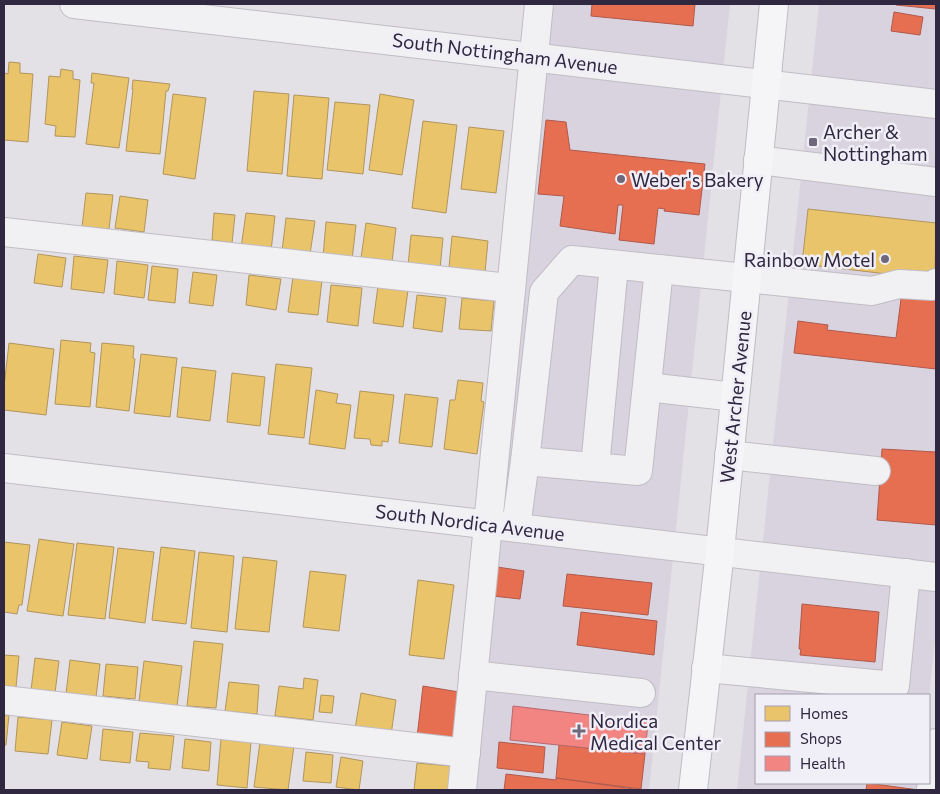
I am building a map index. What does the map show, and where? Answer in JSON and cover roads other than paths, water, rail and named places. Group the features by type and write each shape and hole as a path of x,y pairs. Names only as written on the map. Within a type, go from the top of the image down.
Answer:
{"main road":[{"name":"West Archer Avenue","path":"693,790 720,551 774,4"}],"street":[{"name":"South Nottingham Avenue","path":"74,4 936,104"},
{"path":"462,790 539,4"},
{"path":"758,160 936,182"},
{"path":"4,232 510,288"},
{"path":"516,527 544,292 572,260 872,291 899,284 932,286 936,283"},
{"path":"595,467 614,265"},
{"path":"525,461 638,471 659,269"},
{"path":"647,387 735,397"},
{"path":"729,455 876,472"},
{"name":"South Nordica Avenue","path":"4,468 936,577"},
{"path":"706,668 895,686 906,574"},
{"path":"473,675 641,693"},
{"path":"4,700 466,753"},
{"path":"931,790 936,743"}],"place":[{"name":"Archer & Nottingham","path":"813,142"},
{"name":"Weber's Bakery","path":"621,179"},
{"name":"Rainbow Motel","path":"885,259"},
{"name":"Nordica Medical Center","path":"579,731"}]}
